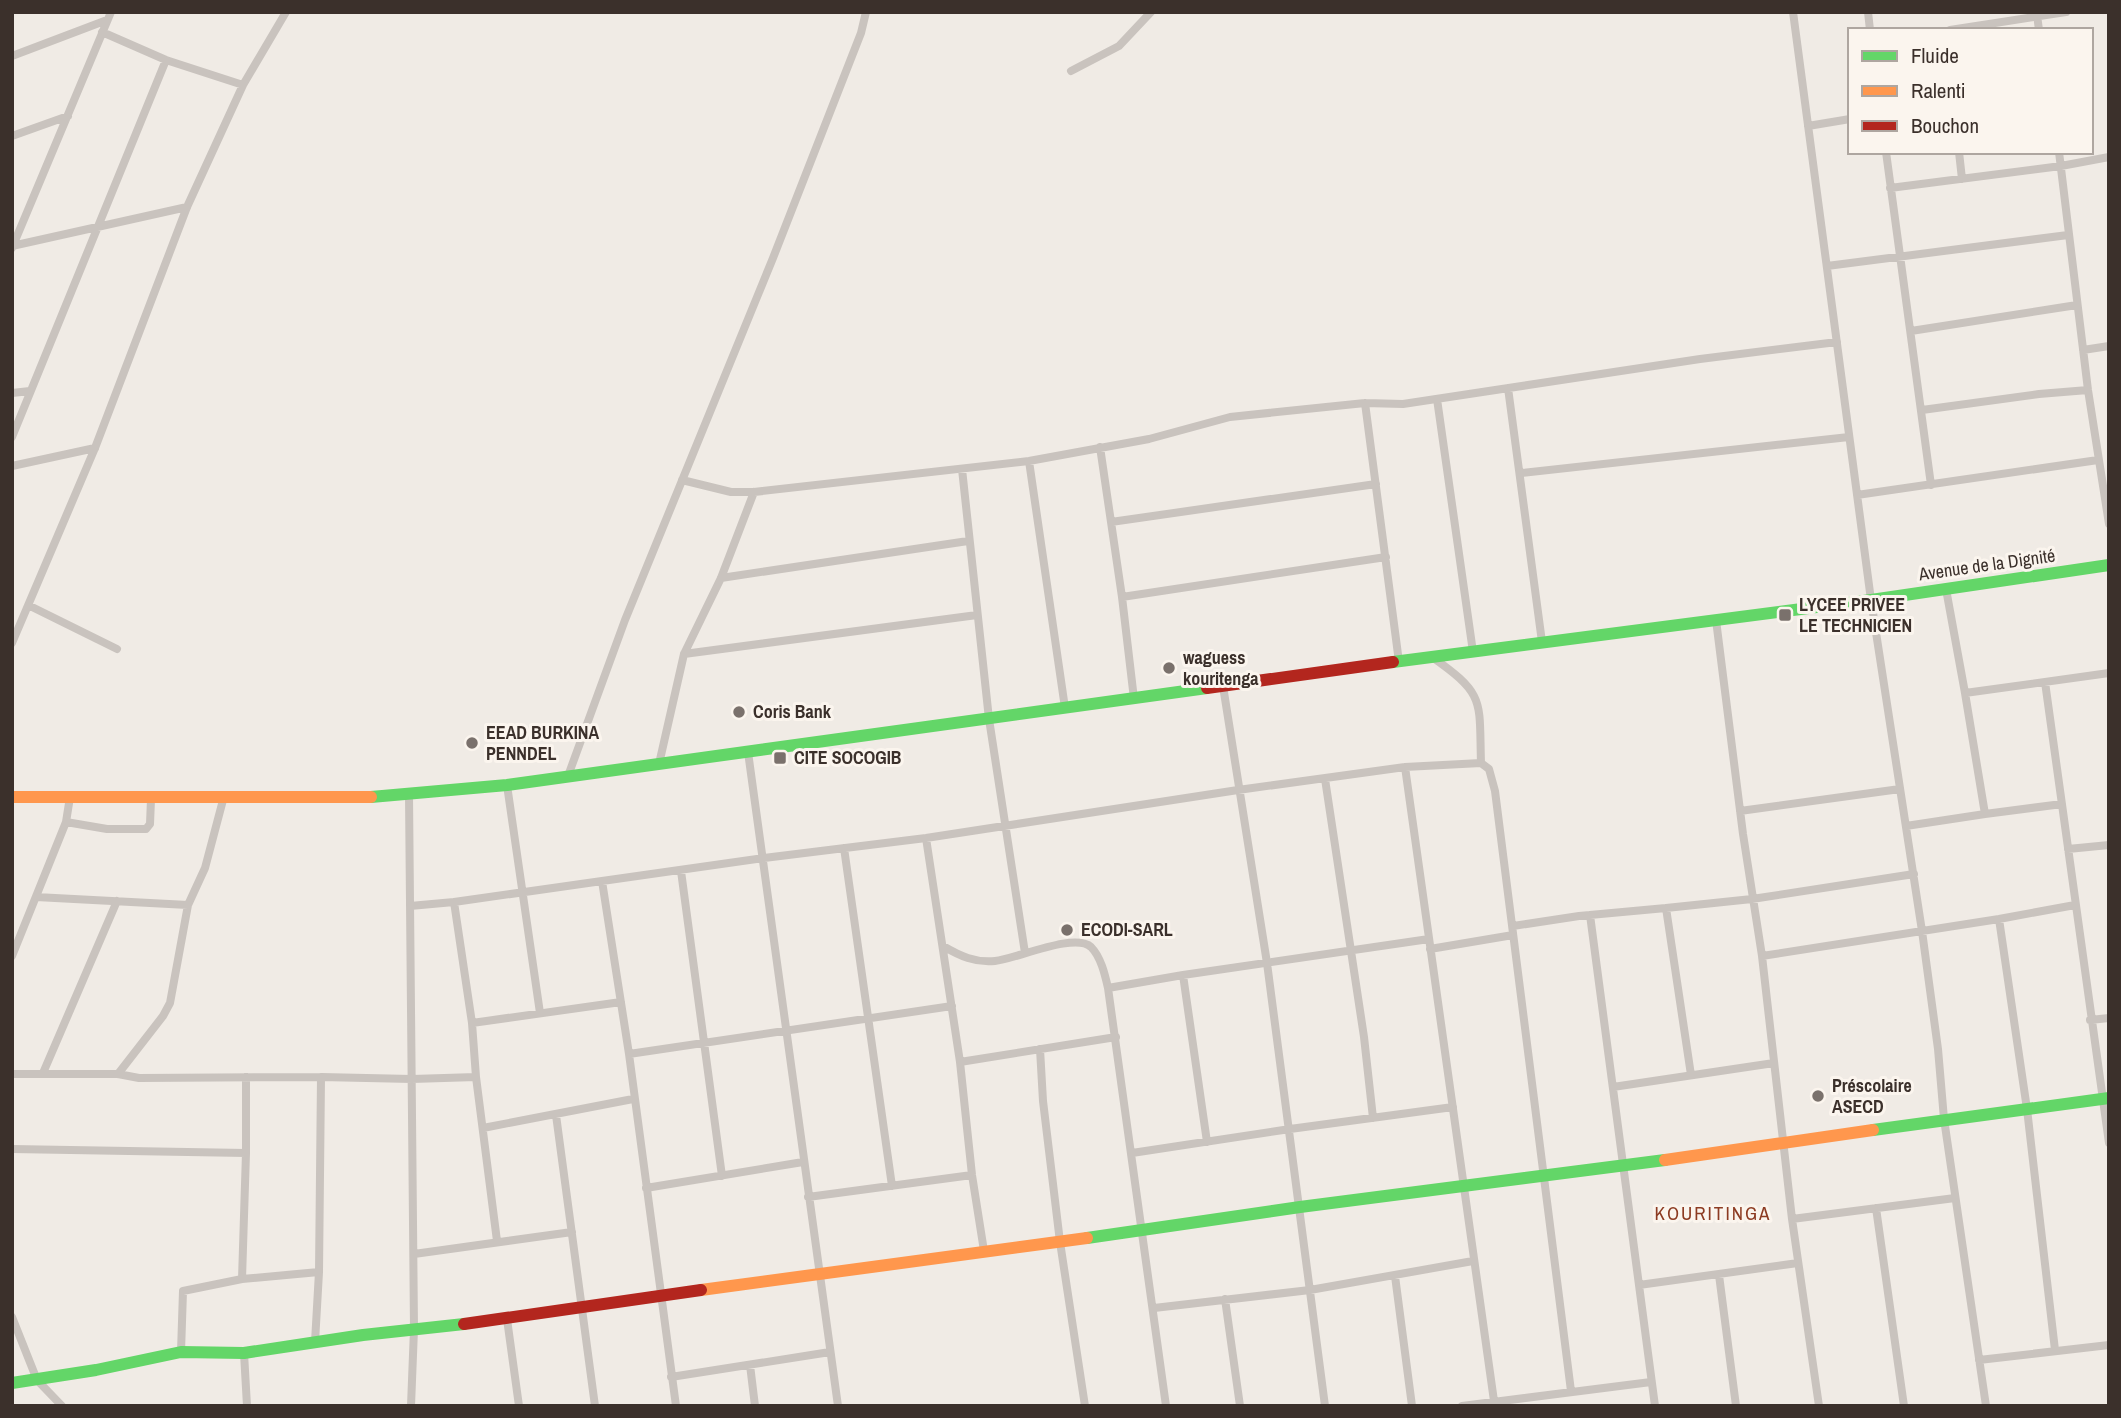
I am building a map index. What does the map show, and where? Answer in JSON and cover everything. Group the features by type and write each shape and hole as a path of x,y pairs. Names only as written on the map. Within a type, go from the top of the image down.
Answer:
{"street":[{"path":"12,643 16,622 30,606 95,448 187,207 243,85 286,12"},
{"path":"568,776 625,620 778,245 861,33 866,12"},
{"path":"1071,71 1119,46 1151,12"},
{"path":"1793,12 1871,600 1914,874 1938,1049 1944,1119 1986,1406"},
{"path":"1962,28 2066,12"},
{"path":"13,247 109,16"},
{"path":"12,56 109,16"},
{"path":"102,32 166,60 243,85"},
{"path":"12,437 166,60"},
{"path":"12,136 68,116"},
{"path":"1808,126 1848,120"},
{"path":"1886,154 1931,485"},
{"path":"1959,154 1962,178"},
{"path":"2059,154 2088,390 2109,524"},
{"path":"1890,188 2061,166 2109,157"},
{"path":"13,247 187,207"},
{"path":"1827,266 2068,235"},
{"path":"1910,331 2077,305"},
{"path":"681,480 731,492 754,492 1029,461 1149,439 1230,416 1365,403 1403,404 1836,342"},
{"path":"2083,349 2109,346"},
{"path":"1508,388 1542,642"},
{"path":"1922,410 2088,390"},
{"path":"12,393 30,391"},
{"path":"1437,399 1473,652"},
{"path":"1365,403 1399,662"},
{"path":"1521,473 1849,437"},
{"path":"1100,447 1134,699"},
{"path":"12,467 95,448"},
{"path":"1857,495 2098,460"},
{"path":"1029,461 1065,708"},
{"path":"961,469 989,719 1025,953"},
{"path":"1111,522 1376,484"},
{"path":"659,764 684,654 721,578 754,492"},
{"path":"721,578 968,541"},
{"path":"1122,597 1385,557"},
{"name":"Avenue de la Dignité","path":"12,797 354,799 507,785 1542,642 1871,600 2109,565"},
{"path":"1946,589 1985,814"},
{"path":"30,606 117,649"},
{"path":"684,654 977,615"},
{"path":"1717,620 1740,811 1762,956 1782,1142 1819,1406"},
{"path":"1432,657 1458,675 1476,695 1479,705 1481,762"},
{"path":"1965,693 2109,673"},
{"path":"2045,682 2109,1143"},
{"path":"1223,686 1290,1129 1325,1406"},
{"path":"748,752 838,1406"},
{"path":"411,906 1005,827 1405,767 1481,762 1489,769 1495,791 1571,1391"},
{"path":"1405,767 1494,1401"},
{"path":"1325,779 1373,1118"},
{"path":"507,785 540,1013"},
{"path":"1740,811 1900,789"},
{"path":"409,795 414,1254 411,1406"},
{"path":"12,956 66,822 70,797"},
{"path":"66,822 107,829 146,829 150,824 151,799"},
{"path":"118,1074 170,1003 188,905 205,868 223,800"},
{"path":"1906,826 2062,804"},
{"path":"926,838 960,1062 972,1175 984,1251"},
{"path":"2068,849 2109,845"},
{"path":"844,848 892,1186"},
{"path":"681,870 722,1176"},
{"path":"1108,988 1350,951 1430,944 1590,915 1752,899 1914,874"},
{"path":"602,881 629,1054 633,1100 676,1406"},
{"path":"36,897 188,905"},
{"path":"43,1073 117,901"},
{"path":"454,902 472,1023 476,1077 497,1241"},
{"path":"1762,956 2075,905"},
{"path":"1667,908 1691,1075"},
{"path":"1590,915 1655,1406"},
{"path":"1999,919 2027,1109 2055,1350"},
{"path":"943,946 966,958 980,961 1003,960 1025,953 1084,943 1095,953 1108,988 1116,1037 1166,1406"},
{"path":"1183,975 1207,1142"},
{"path":"472,1023 621,1002"},
{"path":"629,1054 952,1006"},
{"path":"2090,1020 2109,1017"},
{"path":"960,1062 1116,1037"},
{"path":"1040,1049 1042,1091 1060,1242 1085,1406"},
{"path":"1613,1087 1774,1063"},
{"path":"12,1074 118,1074 139,1078 476,1077"},
{"path":"242,1279 246,1077"},
{"path":"315,1342 319,1272 321,1077"},
{"path":"12,1383 96,1370 181,1352 244,1353 507,1319 660,1295 2105,1099"},
{"path":"483,1128 633,1100"},
{"path":"1132,1153 1453,1107"},
{"path":"556,1115 595,1406"},
{"path":"12,1149 246,1153"},
{"path":"646,1188 803,1162"},
{"path":"808,1198 972,1175"},
{"path":"1792,1219 1955,1198"},
{"path":"1876,1208 1904,1406"},
{"path":"414,1254 572,1232"},
{"path":"1154,1308 1310,1290 1473,1261"},
{"path":"1639,1285 1798,1263"},
{"path":"181,1352 183,1291 242,1279 319,1272"},
{"path":"1719,1275 1736,1406"},
{"path":"1395,1276 1412,1406"},
{"path":"1225,1299 1240,1406"},
{"path":"12,1317 37,1380 62,1406"},
{"path":"507,1319 519,1406"},
{"path":"1979,1360 2109,1345"},
{"path":"671,1377 831,1352"},
{"path":"244,1353 247,1406"},
{"path":"750,1365 755,1406"},
{"path":"1462,1406 1651,1382"}],"traffic: fast":[{"path":"1393,662 1871,600 2109,565"},
{"path":"371,797 507,785 1207,688"},
{"path":"1873,1130 2109,1098"},
{"path":"1087,1238 1300,1207 1665,1160"},
{"path":"12,1383 96,1370 181,1352 244,1353 363,1335 464,1324"}],"traffic: slow":[{"path":"12,797 371,797"},
{"path":"1665,1160 1873,1130"},
{"path":"701,1290 1087,1238"}],"traffic: jam":[{"path":"1207,688 1393,662"},
{"path":"464,1324 701,1290"}],"place":[{"name":"LYCEE PRIVEE LE TECHNICIEN","path":"1785,615"},
{"name":"waguess kouritenga","path":"1169,668"},
{"name":"Coris Bank","path":"739,712"},
{"name":"EEAD BURKINA PENNDEL","path":"472,743"},
{"name":"CITE SOCOGIB","path":"780,758"},
{"name":"ECODI-SARL","path":"1067,930"},
{"name":"Préscolaire ASECD","path":"1818,1096"}],"district":[{"name":"KOURITINGA","path":"1713,1213"}]}
